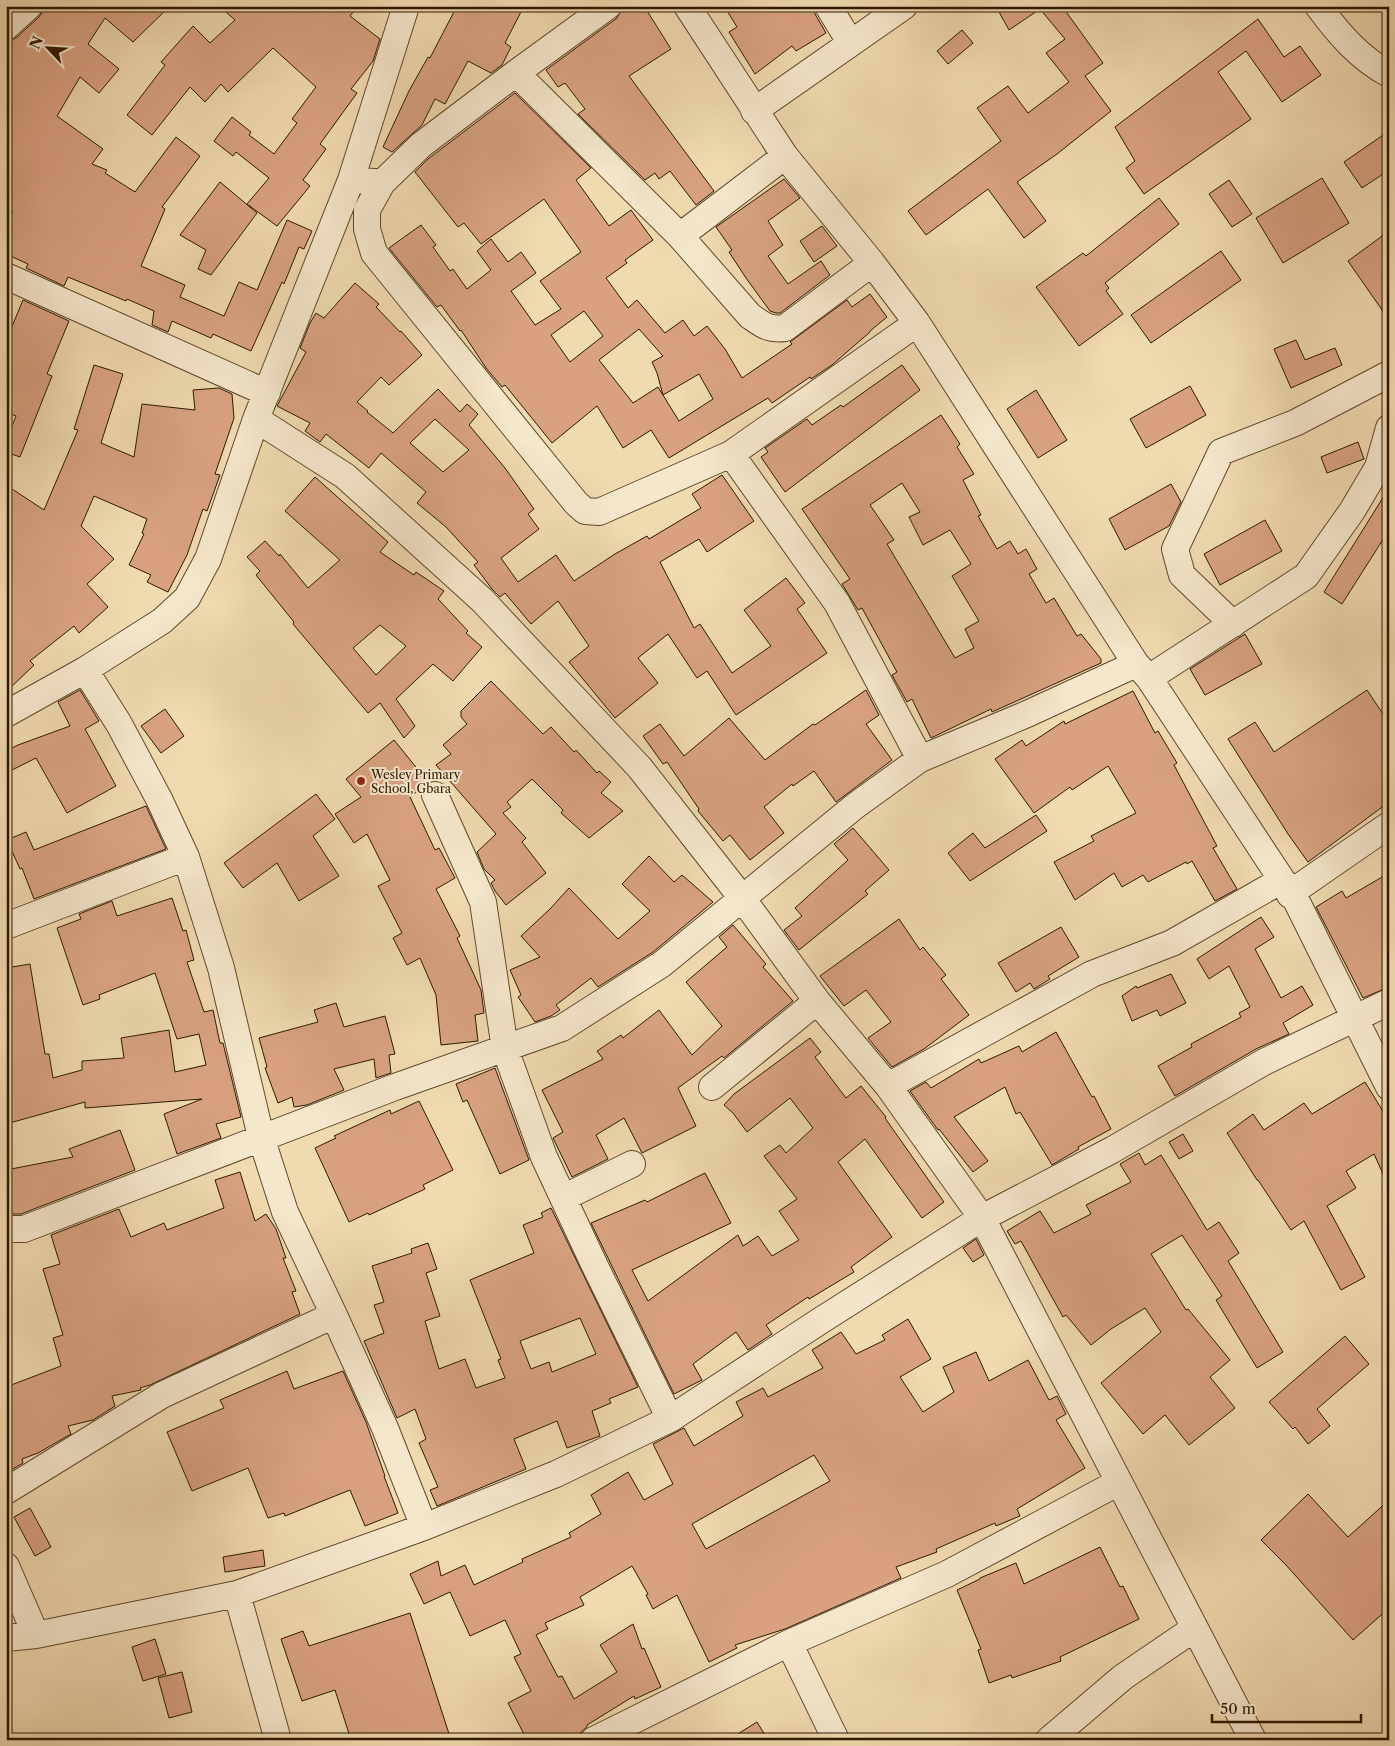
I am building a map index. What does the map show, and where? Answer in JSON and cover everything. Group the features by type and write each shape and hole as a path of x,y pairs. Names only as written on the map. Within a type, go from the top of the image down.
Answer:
{"street":[{"path":"6,27 29,6"},
{"path":"608,6 420,145 382,183 367,210 367,230 374,253 576,503 585,511 599,512 731,454 917,323"},
{"path":"687,6 785,156 872,263 917,323 1142,671 1287,886 1389,1087"},
{"path":"828,6 850,42"},
{"path":"754,111 904,6"},
{"path":"1318,6 1339,34 1372,65 1389,74"},
{"path":"6,714 85,670 162,621 187,598 208,559 256,419 351,180 402,8"},
{"path":"516,73 680,236 750,316 762,325 772,330 784,328 872,263"},
{"path":"680,236 785,156"},
{"path":"351,180 382,183"},
{"path":"6,276 267,393"},
{"path":"1233,624 1182,575 1175,549 1221,452 1295,423 1389,374"},
{"path":"256,419 345,476 482,600 640,768 742,898 817,1001 888,1086 982,1218 1253,1740"},
{"path":"6,1229 24,1229 395,1087 562,1028 654,969 855,806 920,759 1027,714 1142,671 1233,624 1306,576 1352,511 1378,467 1389,428"},
{"path":"731,454 837,603 920,759"},
{"path":"85,670 119,724 160,799 186,857 221,968 262,1137 285,1212 334,1315 384,1428 424,1527"},
{"path":"435,795 483,902 505,1048 544,1157 670,1419"},
{"path":"888,1086 1092,974 1172,943 1287,886 1389,825"},
{"path":"6,926 186,857"},
{"path":"712,1087 817,1001"},
{"path":"6,1638 36,1635 237,1594 424,1527 556,1474 670,1419 982,1218 1112,1150 1264,1062 1389,1002"},
{"path":"563,1198 632,1164"},
{"path":"6,1491 162,1395 334,1315"},
{"path":"594,1740 789,1643 947,1574 1119,1482"},
{"path":"6,1566 36,1635"},
{"path":"237,1594 278,1740"},
{"path":"1049,1740 1124,1678 1195,1628"},
{"path":"789,1643 836,1740"}],"building":[{"path":"44,6 170,6 133,42 105,18 88,44 119,69 99,93 80,77 57,116 103,149 92,164 107,170 105,173 135,192 176,137 200,156 162,207 165,209 141,266 185,285 180,297 224,316 239,282 257,290 287,220 312,231 304,249 299,247 284,284 282,282 251,351 213,334 211,338 172,321 168,332 152,325 154,311 68,277 64,286 26,268 28,264 6,254 6,226 13,212 6,209 6,42 16,38 39,17"},
{"path":"219,6 358,6 350,16 380,39 373,61 351,89 357,93 320,144 326,149 303,180 310,186 277,226 247,204 269,178 236,152 233,156 214,141 232,117 251,132 249,135 274,154 297,123 292,119 316,87 273,48 228,92 221,84 205,102 190,87 152,135 127,115 165,65 161,62 193,26 210,43 235,20"},
{"path":"457,6 524,6 505,43 511,47 502,65 491,73 468,61 445,104 435,99 422,125 392,152 383,147 409,91 428,57 430,58"},
{"path":"627,6 644,6 671,49 629,76 714,191 696,205 670,171 659,179 655,173 645,180 578,114 585,109 565,83 558,87 546,70 617,18 622,9"},
{"path":"724,6 813,6 815,14 826,33 796,51 792,46 755,74 729,32 737,27"},
{"path":"1007,6 1062,6 1103,63 1085,76 1111,111 1057,154 1017,182 1046,221 1024,238 988,189 926,235 908,211 1001,141 977,108 1008,86 1028,113 1069,82 1046,53 1065,39 1040,9 1009,30 999,12"},
{"path":"1258,19 1284,57 1300,46 1321,75 1282,102 1246,51 1218,72 1251,119 1144,194 1126,168 1135,161 1115,127"},
{"path":"962,30 973,43 948,64 937,51"},
{"path":"515,93 591,168 576,180 609,226 631,210 653,240 625,260 627,263 606,278 628,308 637,300 665,333 683,320 694,336 707,326 725,349 742,378 792,344 790,342 847,300 852,307 870,294 887,317 832,365 811,379 810,377 772,403 768,398 669,458 651,430 623,448 597,406 552,443 505,385 502,387 486,368 461,330 441,305 437,307 389,248 421,225 436,245 433,247 450,271 453,269 467,289 491,270 477,251 491,239 508,262 521,252 536,273 511,291 535,325 561,309 540,281 581,252 544,199 481,244 464,223 458,227 415,172 428,159","holes":["584,311 603,336 570,362 551,335","639,329 663,356 652,362 663,395 699,374 713,399 679,421 658,387 633,403 599,360"]},
{"path":"1389,131 1389,170 1362,188 1344,162"},
{"path":"1322,178 1349,223 1283,263 1256,218"},
{"path":"784,179 800,198 768,221 783,245 768,256 788,284 821,261 830,275 780,313 776,313 770,311 746,278 729,252 732,250 716,227"},
{"path":"1229,180 1252,214 1232,227 1209,194"},
{"path":"220,182 257,213 211,275 198,269 206,250 180,235"},
{"path":"1159,198 1179,224 1105,283 1109,288 1106,291 1123,314 1079,346 1036,287 1083,253 1086,256"},
{"path":"822,226 837,246 814,262 800,241"},
{"path":"1389,231 1389,320 1348,261"},
{"path":"1221,251 1241,280 1151,343 1131,315"},
{"path":"355,283 379,304 376,307 422,355 389,385 381,377 357,402 393,433 438,389 460,412 467,404 478,414 469,425 505,468 534,509 528,514 539,529 501,558 518,582 556,555 574,581 615,554 647,536 649,539 701,508 692,494 722,475 754,521 707,552 699,539 660,562 694,628 700,624 732,673 771,646 744,610 786,578 805,603 797,609 827,653 736,715 707,671 697,678 668,634 638,658 658,683 615,718 569,662 589,646 558,601 531,624 505,593 500,597 492,589 474,565 478,562 446,527 417,503 426,492 381,453 369,468 326,434 320,442 305,431 310,423 277,406 306,352 300,348 310,323 316,313 324,318","holes":["435,419 469,450 443,472 410,443"]},
{"path":"23,300 69,321 47,374 52,376 20,457 6,452 6,441 16,416 6,412 6,341"},
{"path":"1296,340 1305,360 1335,348 1342,365 1291,388 1274,349"},
{"path":"94,365 123,374 101,443 134,457 142,404 195,410 193,390 219,388 232,394 234,418 215,474 220,475 207,511 203,509 187,555 168,592 147,582 151,575 129,565 144,534 142,533 147,519 94,496 81,526 114,559 87,584 108,607 79,633 74,626 30,661 34,665 6,692 6,485 44,510 78,430 74,429"},
{"path":"902,365 920,390 785,492 761,457 768,452 765,448 807,419 812,425 841,405 843,407"},
{"path":"1190,386 1206,415 1146,448 1130,419"},
{"path":"1036,390 1067,440 1038,458 1007,409"},
{"path":"941,415 960,444 957,447 974,474 963,480 981,515 978,516 997,549 1010,541 1018,554 1026,549 1037,569 1029,574 1046,603 1054,598 1077,636 1081,634 1101,659 1101,663 992,712 991,709 931,738 912,699 907,702 892,675 897,672 862,608 858,610 842,584 850,579 802,509","holes":["902,483 920,512 909,517 923,545 950,530 971,564 952,576 979,621 965,629 974,648 955,658 887,544 894,540 870,505"]},
{"path":"1358,442 1364,459 1327,473 1321,457"},
{"path":"315,477 388,542 380,552 414,575 416,572 444,591 438,599 468,631 466,633 482,647 453,681 433,664 396,699 415,726 404,738 380,703 368,713 293,624 294,622 256,575 260,571 247,557 265,541 279,556 280,554 308,588 340,560 285,511","holes":["380,625 406,646 376,675 353,648"]},
{"path":"1171,484 1181,502 1169,526 1125,550 1109,519"},
{"path":"1389,488 1389,530 1342,604 1324,592"},
{"path":"1265,520 1282,551 1220,585 1204,554"},
{"path":"1245,634 1262,664 1205,695 1190,669"},
{"path":"491,681 543,734 551,727 574,752 576,750 597,773 599,771 611,782 601,793 623,811 589,838 561,813 563,810 532,779 507,802 511,807 503,813 526,838 522,842 546,873 506,905 495,891 491,883 495,880 484,869 477,852 496,834 436,765 451,754 443,745 467,724 461,717 461,711"},
{"path":"80,690 99,721 85,729 116,786 67,813 36,758 6,773 6,751 70,726 58,702"},
{"path":"866,690 879,715 866,724 892,760 836,802 814,771 793,786 792,784 764,807 784,833 750,860 730,835 723,841 698,811 699,809 667,762 663,764 643,736 660,724 684,756 729,718 765,760 813,724 815,725"},
{"path":"1367,690 1389,723 1389,802 1308,862 1228,739 1255,722 1274,752"},
{"path":"1133,691 1155,733 1158,731 1177,763 1174,765 1217,846 1213,848 1237,889 1215,901 1192,861 1187,864 1186,862 1148,882 1143,875 1122,887 1114,873 1075,900 1054,862 1094,841 1091,836 1136,813 1108,766 1072,790 1070,787 1034,813 995,759 1022,740 1026,746 1064,721 1065,724"},
{"path":"165,709 184,736 161,753 141,726"},
{"path":"394,740 428,782 414,794 411,791 409,792 412,796 410,797 435,850 439,848 455,878 436,889 460,936 457,938 481,990 484,1013 475,1015 478,1041 441,1045 436,995 420,958 407,965 393,938 402,933 378,886 390,880 367,834 354,843 335,814 361,797 346,779"},
{"path":"316,794 335,819 313,836 339,876 299,901 277,863 243,888 224,863"},
{"path":"146,806 166,849 34,899 22,868 20,869 7,840 26,832 34,850"},
{"path":"1036,815 1047,831 970,881 948,853 973,833 985,848"},
{"path":"853,828 889,870 865,891 868,894 799,950 784,930 802,916 795,908 848,860 834,844"},
{"path":"649,856 674,882 682,875 713,902 653,952 598,987 591,978 556,1005 560,1010 551,1016 535,1022 518,997 521,995 510,970 540,957 521,936 569,888 618,939 650,911 622,884"},
{"path":"1389,873 1389,987 1363,998 1316,907 1342,891 1346,898"},
{"path":"172,898 183,931 186,930 194,960 187,962 204,1012 213,1010 220,1043 223,1043 241,1117 216,1124 221,1138 177,1154 164,1114 202,1099 85,1108 85,1102 6,1124 6,968 30,964 45,1054 49,1054 53,1078 82,1070 82,1061 124,1058 121,1038 169,1030 175,1072 206,1065 199,1034 177,1039 155,973 99,995 100,999 83,1005 57,928 81,919 79,914 112,901 117,916"},
{"path":"1261,917 1274,937 1255,949 1281,998 1302,986 1313,1005 1283,1023 1289,1034 1256,1049 1175,1096 1158,1066 1192,1047 1191,1044 1241,1017 1239,1013 1250,1007 1229,966 1209,979 1197,959"},
{"path":"899,919 920,950 923,947 946,975 941,979 969,1015 924,1049 892,1067 868,1038 891,1022 866,990 844,1006 820,976"},
{"path":"733,925 766,964 763,967 793,1001 724,1058 722,1056 678,1088 696,1126 642,1153 624,1118 596,1135 608,1159 572,1177 553,1138 563,1132 542,1090 603,1059 597,1051 621,1035 623,1038 659,1010 692,1055 722,1026 686,982 727,947 719,937"},
{"path":"1061,927 1079,957 1048,976 1050,979 1034,989 1030,983 1016,992 998,963"},
{"path":"1171,974 1186,1003 1160,1016 1157,1010 1132,1021 1122,996 1136,986 1137,988"},
{"path":"336,1003 344,1027 385,1016 395,1054 389,1055 391,1073 376,1078 374,1059 334,1069 344,1090 307,1105 294,1107 292,1097 278,1103 265,1068 267,1067 259,1038 318,1022 314,1010"},
{"path":"1056,1032 1111,1129 1078,1147 1079,1149 1052,1165 1020,1112 1016,1114 1005,1087 954,1117 988,1161 973,1172 938,1130 910,1091 926,1082 931,1088 979,1059 981,1063 1019,1046 1022,1052"},
{"path":"810,1038 821,1052 815,1057 846,1098 861,1086 886,1117 944,1202 922,1218 865,1139 838,1162 892,1237 851,1267 854,1272 809,1299 808,1297 766,1325 772,1334 748,1350 736,1332 693,1364 702,1380 674,1394 591,1223 645,1200 647,1202 705,1173 731,1223 632,1270 648,1301 738,1235 743,1246 758,1236 772,1256 799,1240 779,1211 797,1199 764,1156 780,1145 786,1153 813,1128 790,1098 747,1132 733,1113 724,1105 734,1094"},
{"path":"495,1068 529,1160 500,1174 467,1100 463,1102 456,1084"},
{"path":"1365,1082 1389,1121 1389,1187 1374,1154 1346,1171 1356,1188 1327,1206 1365,1277 1341,1290 1304,1221 1291,1230 1227,1133 1253,1114 1264,1130 1304,1103 1312,1114"},
{"path":"419,1101 453,1170 423,1185 425,1189 369,1215 368,1213 349,1222 315,1148 336,1138 334,1136 390,1110 391,1114"},
{"path":"120,1130 135,1170 21,1214 6,1214 6,1170 73,1157 69,1149"},
{"path":"1183,1134 1193,1151 1179,1159 1169,1142"},
{"path":"1139,1153 1145,1165 1161,1155 1207,1230 1219,1222 1239,1253 1228,1261 1283,1352 1257,1368 1216,1300 1222,1296 1182,1235 1151,1254 1186,1310 1188,1309 1230,1360 1210,1377 1235,1408 1189,1445 1165,1415 1143,1434 1101,1383 1161,1332 1145,1308 1111,1329 1091,1345 1066,1315 1063,1317 1021,1241 1015,1244 1007,1231 1040,1211 1054,1233 1091,1214 1086,1205 1131,1182 1120,1164"},
{"path":"240,1172 255,1221 266,1214 276,1229 286,1258 283,1258 296,1291 292,1292 300,1314 140,1388 141,1390 112,1396 115,1406 93,1420 68,1426 71,1434 38,1453 22,1459 23,1463 6,1473 6,1387 61,1366 53,1338 63,1335 43,1269 60,1264 51,1235 119,1209 131,1237 164,1223 167,1230 224,1208 215,1180"},
{"path":"551,1208 638,1387 609,1399 611,1403 592,1411 600,1436 567,1448 557,1421 514,1439 526,1469 437,1506 430,1490 438,1487 419,1443 426,1439 415,1409 397,1418 364,1341 384,1333 374,1305 384,1302 372,1266 412,1253 411,1249 428,1243 437,1269 426,1273 440,1316 425,1321 439,1369 465,1359 476,1388 505,1378 498,1360 501,1359 470,1280 534,1253 523,1225 543,1217 541,1213","holes":["580,1318 596,1354 552,1372 549,1362 531,1369 520,1341"]},
{"path":"976,1239 984,1255 973,1262 963,1248"},
{"path":"908,1319 931,1359 900,1377 923,1412 954,1392 943,1367 976,1352 989,1381 1028,1360 1049,1400 1057,1396 1066,1414 1056,1420 1085,1468 1017,1509 1020,1516 996,1526 995,1523 936,1549 937,1552 896,1567 901,1578 785,1629 735,1645 737,1648 709,1662 677,1595 653,1609 646,1595 648,1594 632,1566 580,1597 584,1605 545,1623 548,1629 536,1635 558,1677 562,1676 574,1699 617,1672 600,1645 633,1624 642,1649 644,1648 661,1687 635,1699 634,1696 587,1725 581,1732 579,1740 527,1740 508,1703 531,1691 514,1657 521,1654 505,1620 470,1636 450,1592 424,1604 410,1574 438,1561 441,1576 465,1565 474,1585 523,1562 522,1559 571,1537 569,1533 601,1514 591,1495 628,1472 644,1500 673,1484 653,1444 684,1428 694,1446 743,1416 736,1402 763,1388 768,1397 823,1368 812,1350 841,1332 856,1354 885,1340 882,1335","holes":["814,1455 830,1481 706,1549 692,1524"]},
{"path":"1345,1336 1369,1364 1317,1409 1330,1426 1308,1444 1295,1427 1293,1429 1269,1402"},
{"path":"287,1371 294,1389 343,1371 366,1422 398,1513 365,1526 350,1490 285,1516 284,1513 268,1518 248,1468 192,1491 167,1432 224,1408 220,1400"},
{"path":"1308,1494 1348,1537 1389,1500 1389,1608 1353,1640 1261,1540"},
{"path":"30,1508 51,1547 35,1556 14,1517"},
{"path":"1100,1547 1120,1587 1123,1586 1139,1619 1060,1657 1061,1661 1012,1678 1011,1675 989,1683 978,1650 981,1649 957,1590 1016,1563 1024,1584"},
{"path":"263,1550 265,1566 225,1572 223,1557"},
{"path":"410,1613 451,1740 351,1740 335,1690 302,1701 281,1639 303,1631 309,1646"},
{"path":"155,1639 166,1674 143,1681 132,1647"},
{"path":"182,1672 192,1712 169,1718 158,1678"},
{"path":"757,1722 768,1740 728,1740"}],"place":[{"name":"Wesley Primary School, Gbara","path":"361,781"}]}
